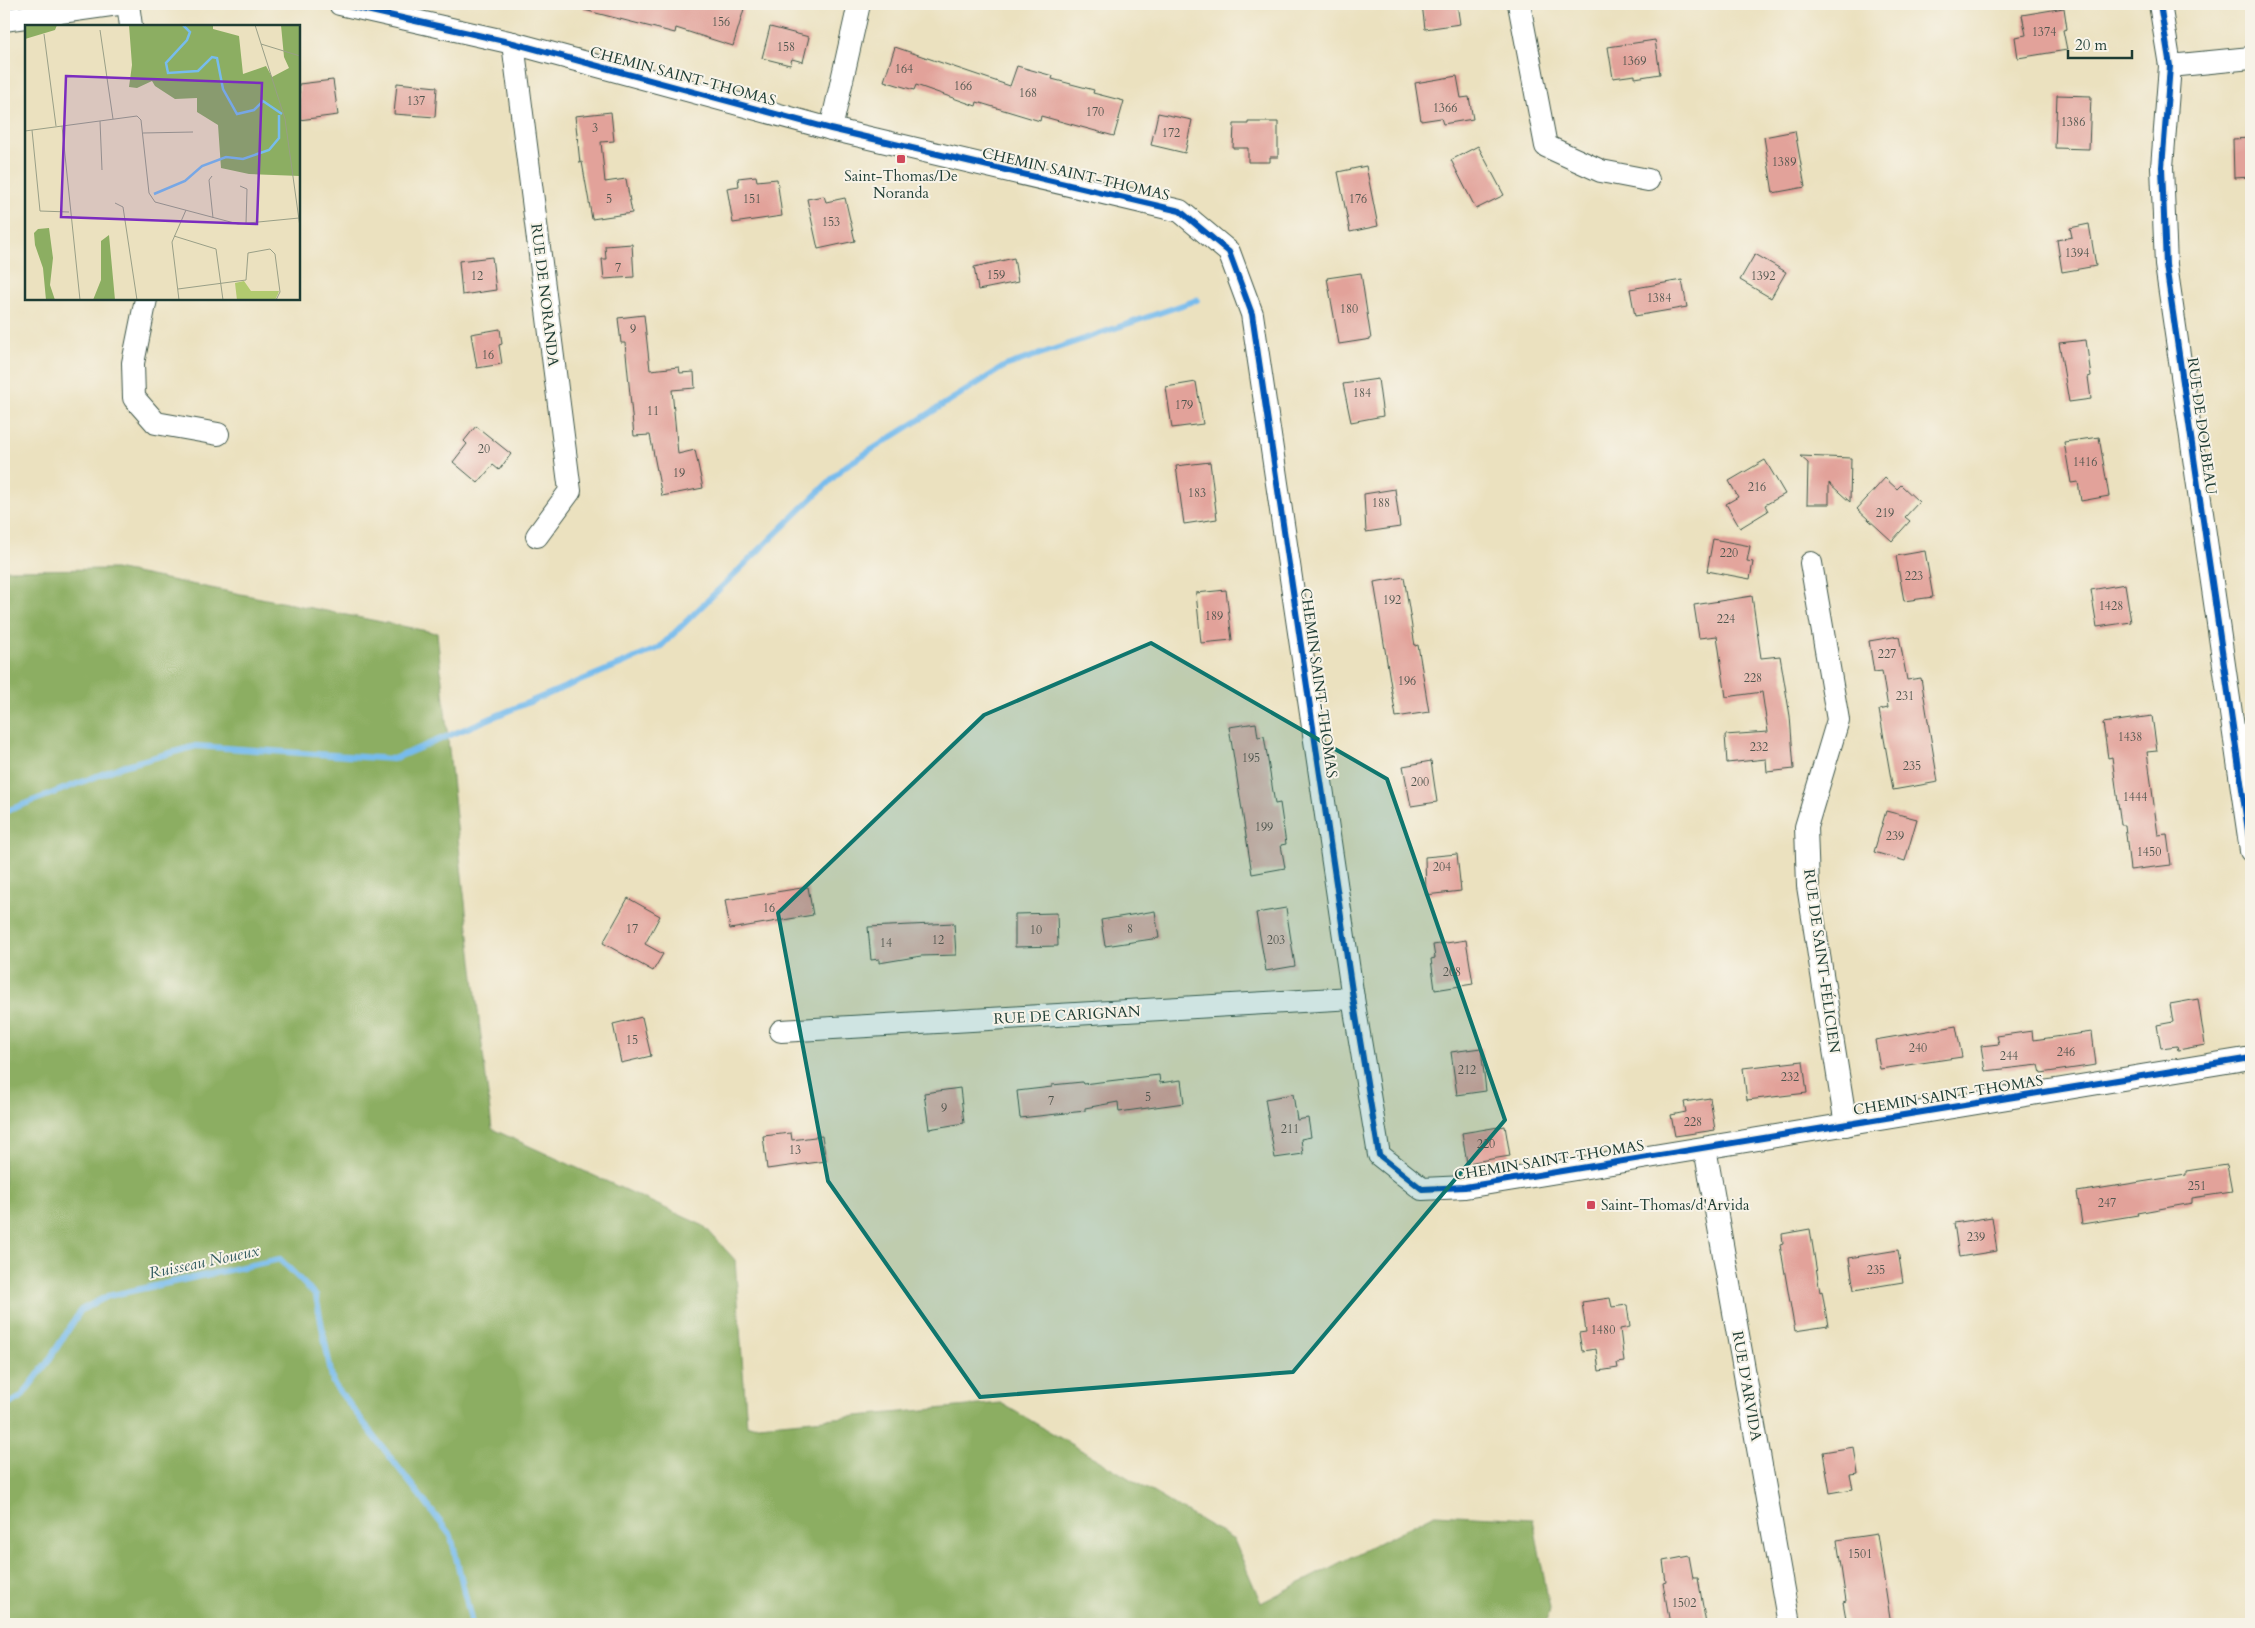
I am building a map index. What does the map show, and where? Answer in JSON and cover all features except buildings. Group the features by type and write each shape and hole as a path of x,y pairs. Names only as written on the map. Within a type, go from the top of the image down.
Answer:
{"street":[{"path":"4,20 118,4"},
{"path":"128,4 131,25"},
{"name":"CHEMIN SAINT-THOMAS","path":"340,4 513,43 831,129 1180,211 1229,252 1252,314 1353,998 1379,1155 1422,1189 1465,1187 2251,1058"},
{"path":"831,129 859,4"},
{"path":"1519,4 1546,146 1600,171 1648,180"},
{"name":"RUE DE DOLBEAU","path":"2160,4 2170,66 2162,167 2166,265 2251,851"},
{"name":"RUE DE NORANDA","path":"513,43 570,491 536,536"},
{"path":"2170,66 2251,58"},
{"path":"146,300 133,363 134,398 156,423 218,434"},
{"name":"RUE DE SAINT-FÉLICIEN","path":"1812,563 1838,720 1806,827 1808,886 1846,1125"},
{"name":"RUE DE CARIGNAN","path":"781,1032 1353,998"},
{"name":"RUE D'ARVIDA","path":"1705,1148 1789,1624"}],"highlighted area":[{"path":"1151,643 1387,779 1505,1120 1293,1372 980,1397 828,1181 778,913 984,715"}],"green space":[{"path":"115,569 437,633 463,885 492,1129 704,1226 735,1260 747,1426 1001,1403 1234,1540 1261,1603 1435,1514 1533,1519 1550,1609 1546,1624 4,1624 4,570"}],"waterway":[{"path":"4,812 123,766 196,746 393,759 659,648 844,467 1005,366 1197,300"},
{"name":"Ruisseau Noueux","path":"4,1407 21,1397 47,1363 81,1310 108,1296 280,1259 316,1296 333,1383 451,1536 472,1624"}],"cycle path":[{"path":"340,4 513,43 831,129 1180,211 1229,252 1252,314 1353,998 1379,1155 1422,1189 1465,1187 2251,1058"},
{"path":"2160,4 2170,66 2162,167 2166,265 2251,851"}],"place":[{"name":"Saint-Thomas/De Noranda","path":"901,159"},
{"name":"Saint-Thomas/d'Arvida","path":"1591,1205"}]}
